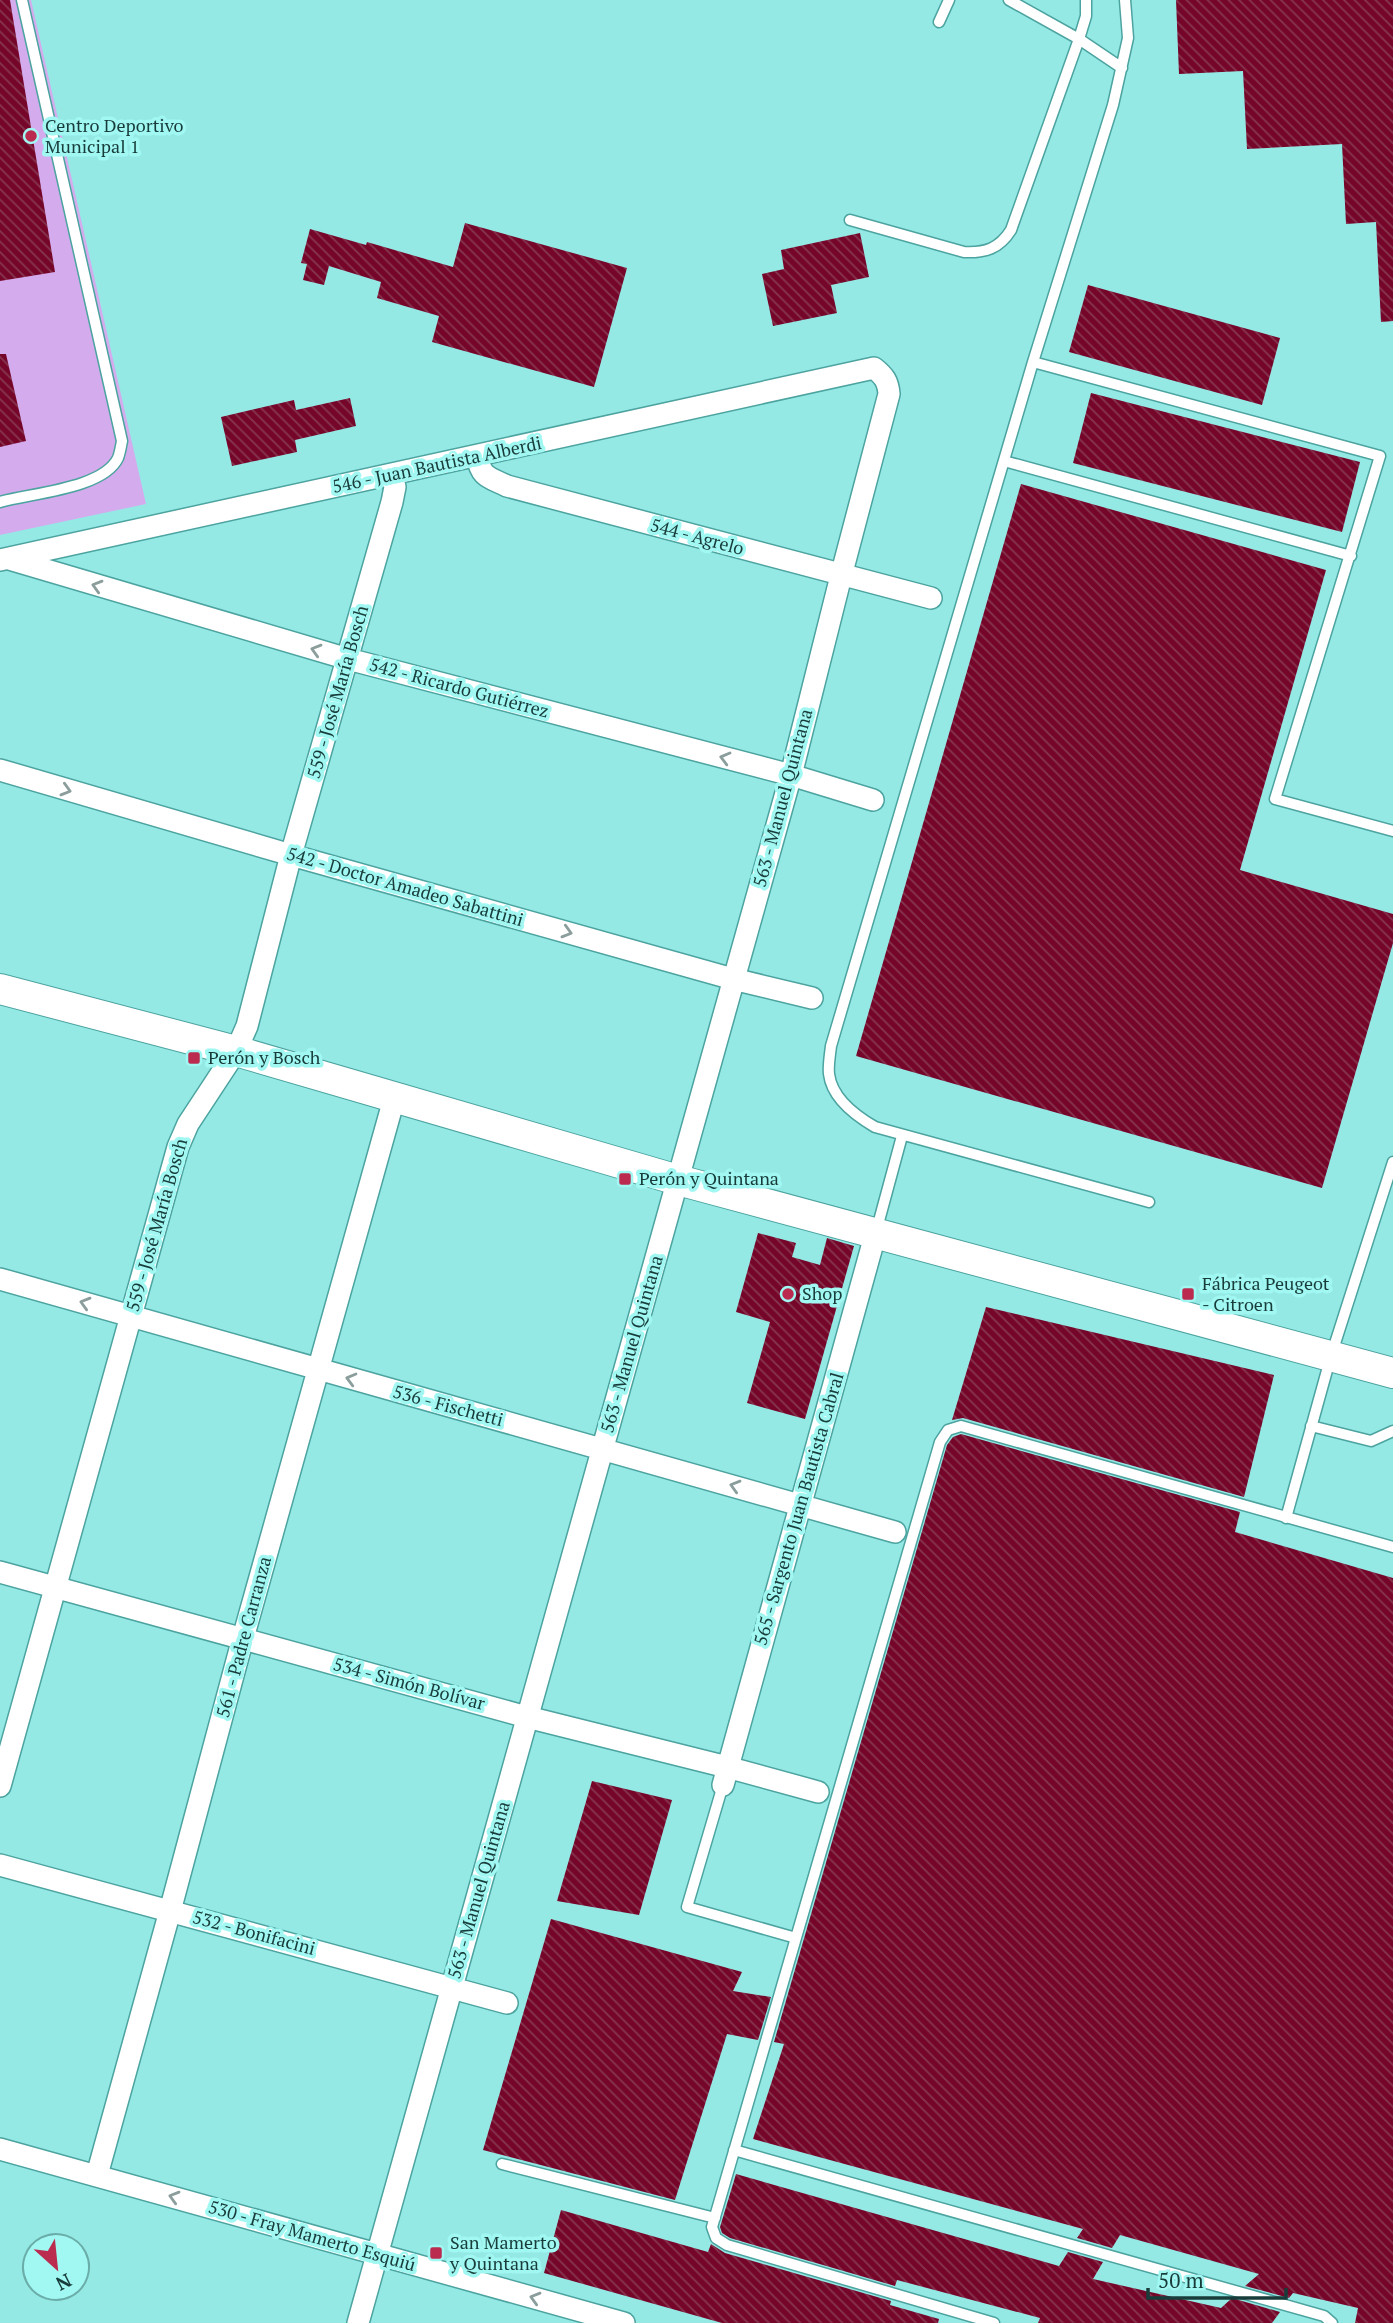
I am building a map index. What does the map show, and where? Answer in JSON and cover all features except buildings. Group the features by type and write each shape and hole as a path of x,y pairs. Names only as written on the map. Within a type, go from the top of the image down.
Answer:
{"street":[{"name":"546 - Juan Bautista Alberdi","path":"4,559 874,368"},
{"name":"563 - Manuel Quintana","path":"358,2323 791,775 889,394 889,384 874,368"},
{"name":"544 - Agrelo","path":"477,456 483,474 507,486 931,598"},
{"name":"559 - José María Bosch","path":"0,1786 182,1135 236,1051 247,1026 291,855 392,502 395,487 392,475"},
{"name":"542 - Ricardo Gutiérrez","path":"4,559 348,659 791,775 873,800"},
{"name":"542 - Doctor Amadeo Sabattini","path":"0,771 733,979 812,998"},
{"path":"0,991 236,1051 678,1180 1393,1373"},
{"name":"561 - Padre Carranza","path":"97,2175 243,1638 394,1099"},
{"name":"565 - Sargento Juan Bautista Cabral","path":"725,1776 876,1232"},
{"name":"536 - Fischetti","path":"0,1279 895,1532"},
{"name":"534 - Simón Bolívar","path":"0,1572 527,1717 725,1776 818,1792"},
{"name":"532 - Bonifacini","path":"0,1865 507,2003"},
{"name":"530 - Fray Mamerto Esquiú","path":"0,2149 377,2254 574,2316 624,2323"}],"lane":[{"path":"0,502 89,481 105,473 118,458 122,441 22,0"},
{"path":"939,22 949,0"},
{"path":"1009,0 1079,39 1122,68"},
{"path":"849,220 964,252 981,253 1004,240 1010,230 1079,39 1086,16 1086,0"},
{"path":"1125,0 1128,38 1122,68 831,1046 829,1076 838,1097 856,1116 876,1127 1149,1202"},
{"path":"1033,362 1380,456 1275,799 1393,831"},
{"path":"1004,461 1351,556"},
{"path":"876,1232 902,1136"},
{"path":"1286,1518 1331,1356 1393,1162"},
{"path":"994,2323 727,2245 716,2238 712,2227 940,1442 948,1430 961,1426 1393,1548"},
{"path":"1311,1426 1371,1441 1393,1431"},
{"path":"725,1776 687,1907 796,1938"},
{"path":"734,2150 1324,2316 1332,2323"},
{"path":"502,2164 715,2218"}],"shaded area":[{"name":"Centro Deportivo Municipal 1","path":"0,0 31,0 146,504 0,535"}],"place":[{"name":"Centro Deportivo Municipal 1","path":"31,136"},
{"name":"Perón y Bosch","path":"194,1058"},
{"name":"Perón y Quintana","path":"625,1179"},
{"name":"Shop","path":"788,1294"},
{"name":"Fábrica Peugeot - Citroen","path":"1188,1294"},
{"name":"San Mamerto y Quintana","path":"436,2253"}]}
